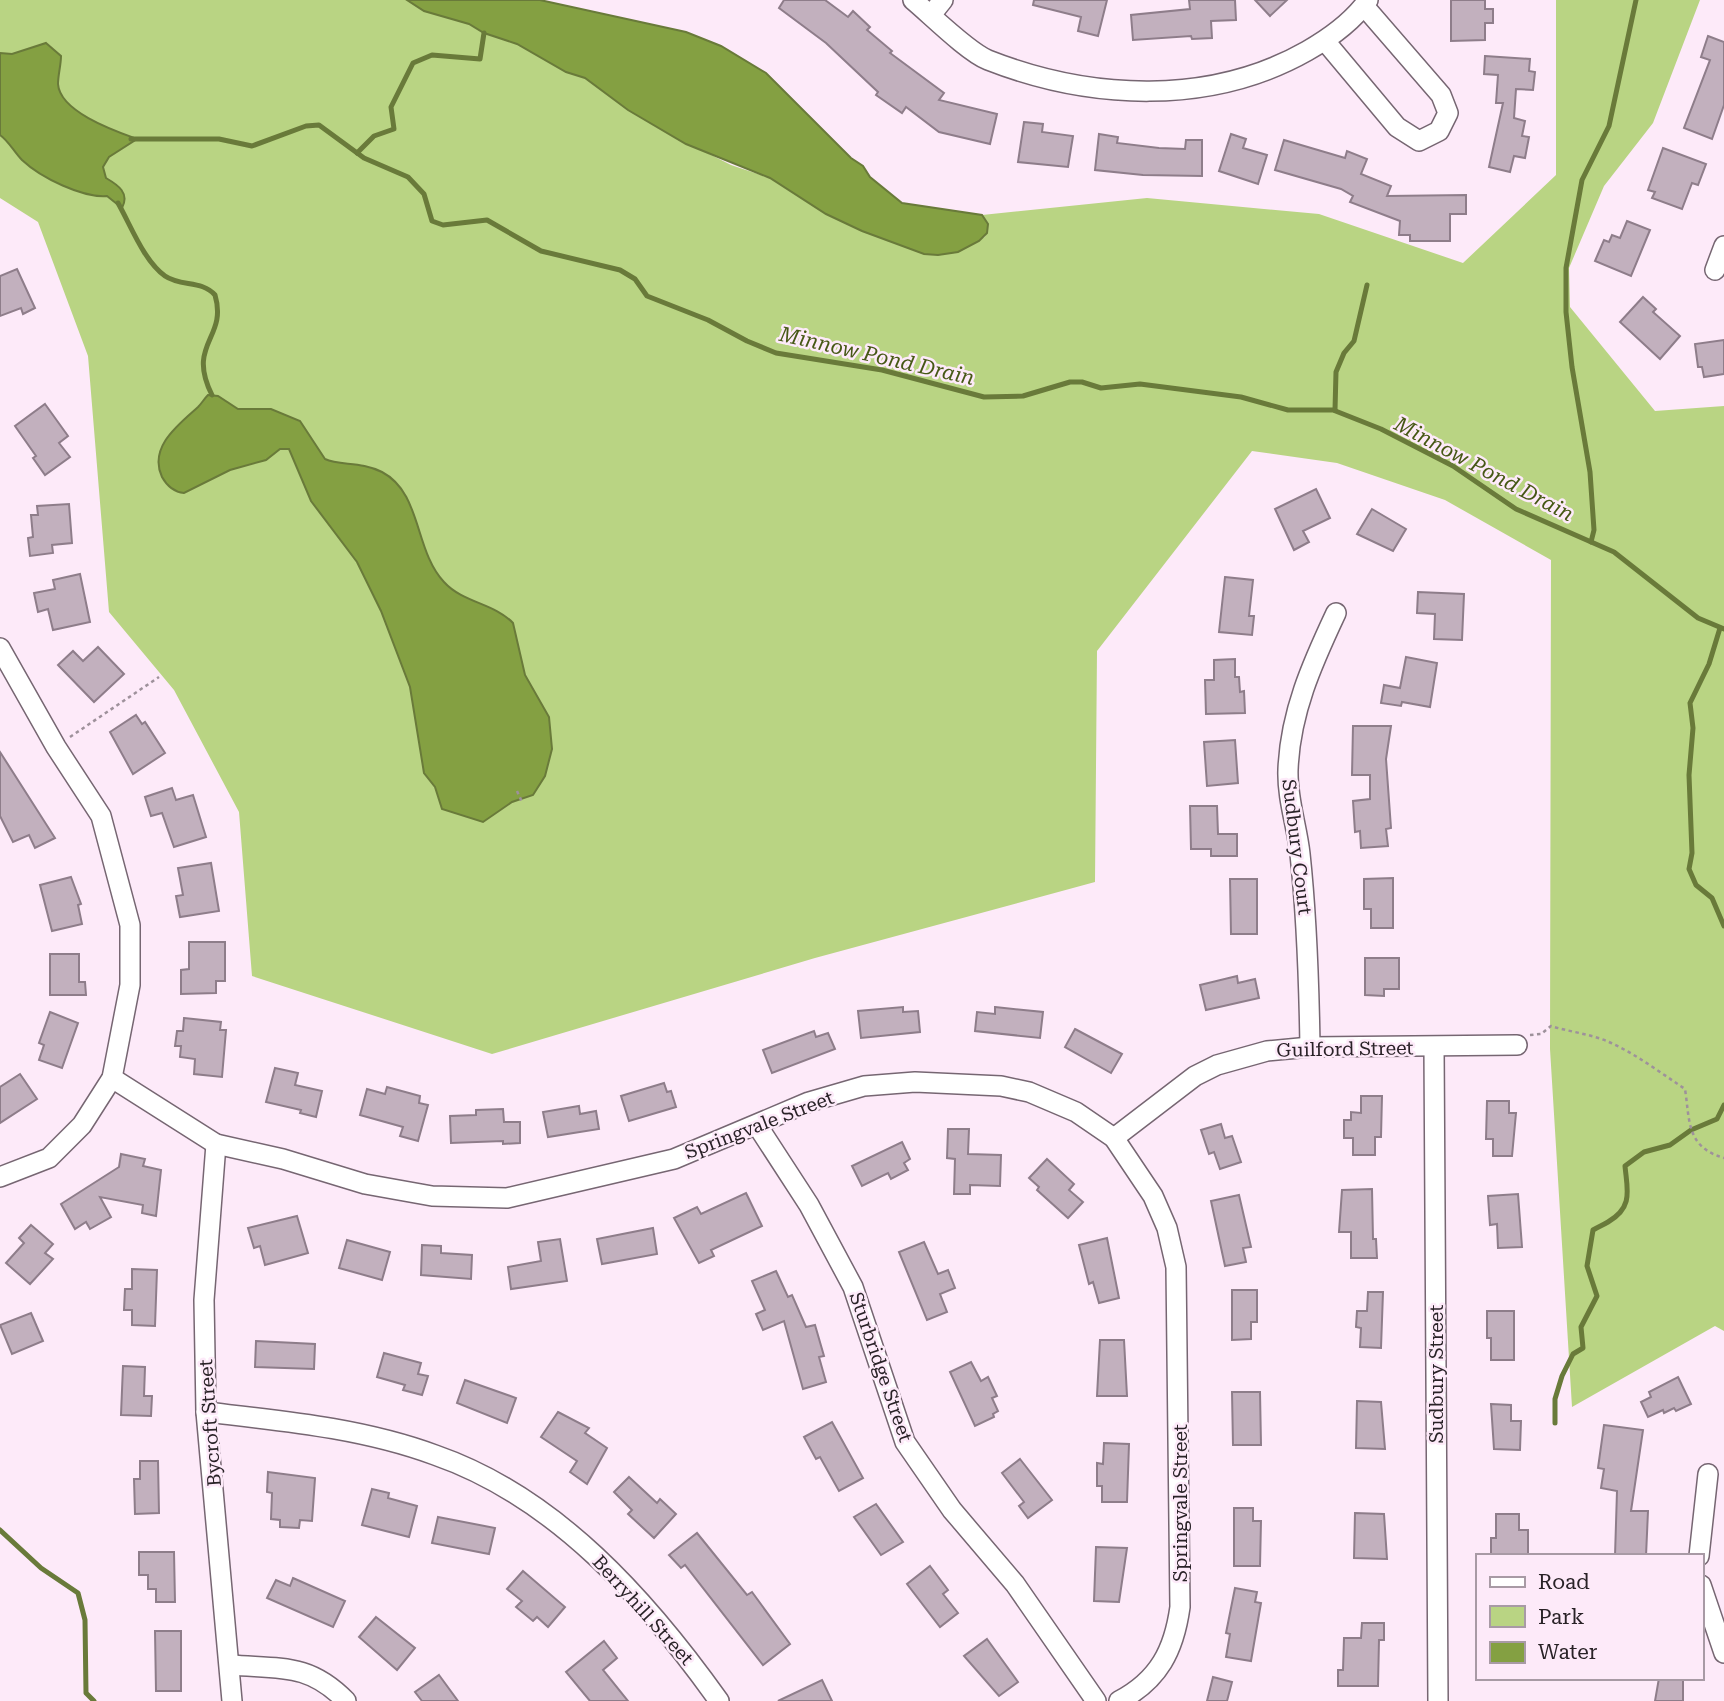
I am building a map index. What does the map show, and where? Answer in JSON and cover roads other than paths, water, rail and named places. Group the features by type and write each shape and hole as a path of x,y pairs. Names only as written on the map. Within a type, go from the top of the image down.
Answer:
{"street":[{"path":"913,0 937,8 985,59 1057,80 1125,90 1180,92 1210,88 1259,75 1325,41 1366,3 1441,94 1448,113 1439,131 1419,141 1397,127 1325,41"},
{"path":"1715,270 1724,246"},
{"name":"Sudbury Court","path":"1310,1046 1308,932 1299,846 1288,790 1288,768 1293,725 1306,678 1336,613"},
{"path":"0,648 56,747 101,816 130,925 130,985 112,1078 82,1125 49,1158 0,1177"},
{"name":"Guilford Street","path":"1114,1138 1174,1090 1217,1065 1266,1051 1310,1046 1517,1045"},
{"name":"Sudbury Street","path":"1434,1047 1438,1701"},
{"name":"Springvale Street","path":"112,1078 216,1144 283,1159 365,1184 432,1196 507,1198 674,1159 809,1102 864,1086 967,1082 1029,1092 1076,1112 1114,1138 1153,1196 1167,1228 1176,1267 1180,1471 1180,1607 1177,1632 1170,1653 1157,1674 1119,1701"},
{"name":"Sturbridge Street","path":"757,1125 809,1205 853,1287 905,1442 952,1510 1015,1584 1096,1701"},
{"name":"Bycroft Street","path":"216,1144 205,1300 206,1412 231,1665 232,1701"},
{"name":"Berryhill Street","path":"206,1412 324,1426 436,1455 518,1494 607,1565 692,1664 719,1701"},
{"path":"1699,1554 1707,1474"},
{"path":"1703,1591 1724,1653"},
{"path":"231,1665 306,1671 328,1682 346,1701"}],"water":[{"path":"407,0 540,0 686,32 721,46 766,73 851,158 863,166 870,177 902,203 982,215 988,224 987,233 979,241 958,252 938,255 924,254 862,231 826,214 770,178 686,144 628,110 585,78 566,72 517,44 484,33 469,24 424,11"},
{"path":"46,43 61,56 58,84 68,103 90,119 137,139 109,157 103,167 106,178 124,194 122,208 107,196 86,194 40,174 22,160 0,135 0,53 12,54"},
{"path":"208,395 218,396 238,409 271,409 300,421 325,459 374,469 395,481 411,508 434,569 444,582 460,594 497,611 513,623 525,675 549,717 552,749 545,776 533,795 512,802 483,822 442,809 435,787 424,773 410,687 381,611 357,562 311,501 289,449 280,449 266,460 230,470 184,493 174,490 166,483 159,466 162,446"}],"waterway":[{"path":"1591,542 1594,530 1590,472 1572,367 1566,312 1566,268 1582,180 1609,126 1636,0"},
{"path":"357,153 374,136 394,129 391,107 413,63 432,55 480,59 484,33"},
{"name":"Minnow Pond Drain","path":"131,139 219,139 252,146 306,126 319,125 364,158 408,177 424,194 432,221 443,225 487,220 541,251 620,270 635,279 647,296 708,320 776,353 882,370 984,397 1023,396 1070,382 1082,382 1101,388 1140,384 1241,397 1288,410 1333,410 1381,429 1453,466 1516,509 1614,552 1698,618 1724,629"},
{"path":"118,203 144,252 157,270 178,282 204,287 215,295 218,310 216,322 203,364 212,395"},
{"path":"1335,410 1336,372 1344,353 1354,341 1367,285"},
{"path":"1720,628 1709,664 1690,703 1693,728 1689,775 1692,853 1689,869 1696,885 1712,898 1724,926"},
{"path":"1555,1423 1555,1399 1562,1376 1573,1354 1583,1348 1581,1327 1597,1296 1587,1266 1593,1230 1622,1210 1627,1197 1625,1166 1644,1152 1670,1145 1691,1130 1717,1119 1724,1105"},
{"path":"0,1530 41,1568 78,1593 85,1620 86,1693 94,1701"}]}
